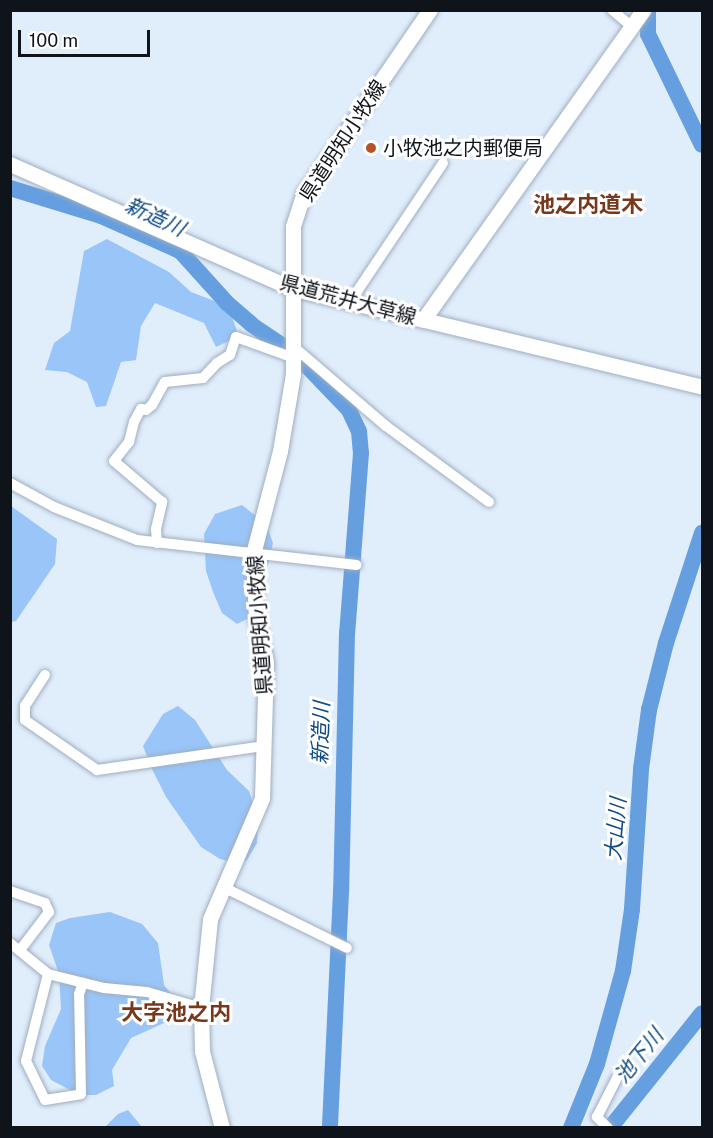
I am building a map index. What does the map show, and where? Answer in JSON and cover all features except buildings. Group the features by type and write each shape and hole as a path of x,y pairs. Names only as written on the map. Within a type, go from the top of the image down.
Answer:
{"main road":[{"name":"県道明知小牧線","path":"222,1128 201,1044 201,1008 210,919 262,798 266,662 256,618 253,554 280,451 294,352 291,288 293,226 304,193 430,10"},
{"path":"423,320 637,18"},
{"name":"県道荒井大草線","path":"10,164 291,288 702,387"}],"street":[{"path":"612,10 637,18"},
{"path":"350,302 443,163"},
{"path":"157,543 156,530 162,502 114,461 129,442 134,422 141,409 146,410 152,405 165,382 202,378 217,363 230,355 236,337 294,352 386,426 489,502"},
{"path":"10,483 63,511 137,540 219,547 253,554 357,565"},
{"path":"45,675 25,706 25,720 97,770 263,746"},
{"path":"223,886 347,948"},
{"path":"10,891 45,903 49,912 15,946 48,974 114,990 147,992 201,1008"},
{"path":"48,974 26,1061 45,1100 81,1094 80,994 83,983"},
{"path":"608,1128 597,1117 617,1078"}],"shaded area":[{"path":"107,239 169,272 191,292 220,303 232,317 237,331 231,340 216,347 204,323 155,303 141,326 136,360 121,362 106,406 96,407 87,382 67,372 45,370 54,343 70,331 84,251"},
{"path":"242,505 266,524 273,543 257,614 237,624 222,613 213,592 206,571 204,534 215,514"},
{"path":"11,506 57,539 55,564 16,621 11,622"},
{"path":"178,706 195,720 227,770 249,791 258,818 257,843 247,860 239,864 220,859 201,847 166,797 151,767 143,746 163,714"},
{"path":"110,912 142,924 158,943 164,985 175,999 190,1008 186,1013 131,1038 112,1070 114,1086 96,1095 74,1095 74,1092 51,1080 42,1066 45,1046 61,1009 59,974 49,945 56,923 70,918"},
{"path":"128,1110 142,1127 105,1127 118,1114"}],"waterway":[{"path":"648,10 648,34 702,145"},
{"name":"新造川","path":"10,188 101,216 180,251 227,303 252,325 286,348"},
{"name":"新造川","path":"302,361 349,410 359,431 361,453 347,633 341,892 330,1128"},
{"name":"大山川","path":"571,1128 597,1064 623,971 632,909 641,769 649,710 666,643 702,533"},
{"name":"池下川","path":"610,1128 702,1013"}],"place":[{"name":"小牧池之内郵便局","path":"371,148"}],"district":[{"name":"池之内道木","path":"588,205"},
{"name":"大字池之内","path":"176,1013"}]}
